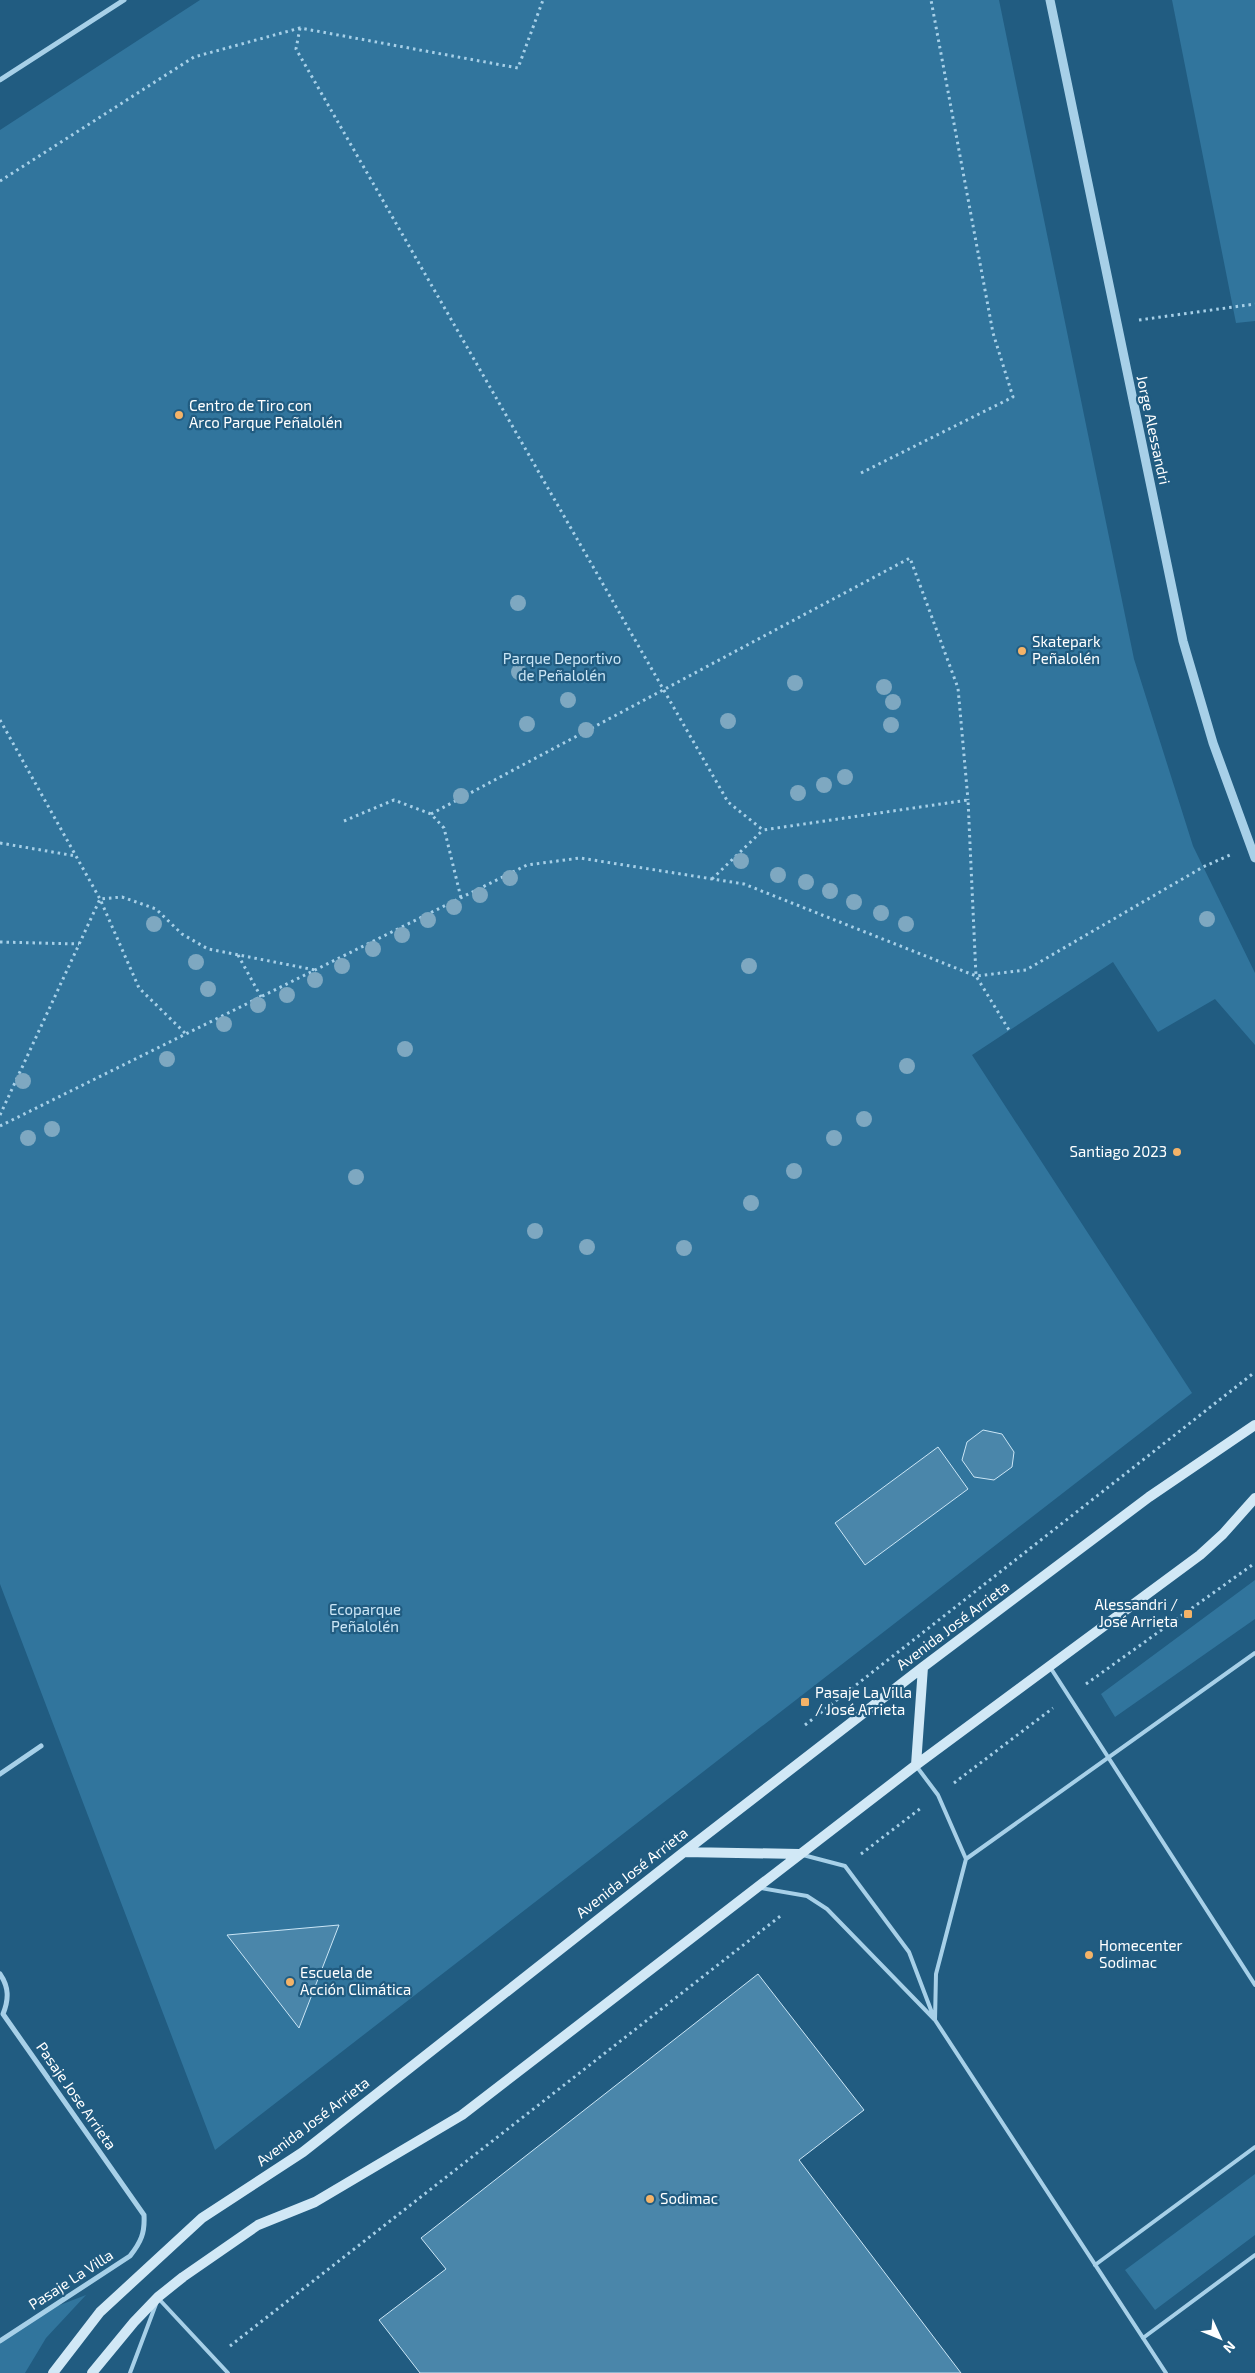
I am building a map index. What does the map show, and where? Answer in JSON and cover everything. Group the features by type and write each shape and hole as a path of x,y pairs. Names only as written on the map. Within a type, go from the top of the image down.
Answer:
{"main road":[{"name":"Avenida José Arrieta","path":"53,2373 100,2312 202,2218 303,2152 684,1852 923,1667 1150,1497 1255,1425"},
{"path":"92,2373 134,2322 158,2297 258,2225 315,2202 462,2115 916,1765 1200,1555 1223,1534 1255,1498"},
{"path":"916,1765 923,1667"},
{"path":"684,1852 800,1854"}],"street":[{"path":"0,80 124,0"},
{"name":"Jorge Alessandri","path":"1050,0 1183,641 1213,743 1253,853"},
{"path":"0,1774 41,1746"},
{"name":"Pasaje Jose Arrieta","path":"0,1974 6,1984 8,2001 2,2015 144,2216 145,2230"},
{"name":"Pasaje La Villa","path":"0,2341 130,2256 141,2243 145,2230"}],"lane":[{"path":"966,1859 1255,1653"},
{"path":"1049,1666 1109,1756 1255,1985"},
{"path":"916,1765 938,1795 966,1859 936,1974 935,2020"},
{"path":"800,1854 845,1866 909,1952 935,2020"},
{"path":"756,1887 807,1896 827,1909 935,2020 1166,2373"},
{"path":"1095,2265 1255,2147"},
{"path":"1143,2338 1255,2255"},
{"path":"130,2373 158,2297 228,2373"}],"path":[{"path":"0,181 194,57 300,28 518,68 543,0"},
{"path":"861,473 1013,397 993,332 931,0"},
{"path":"300,28 296,50 728,802 763,830"},
{"path":"1117,324 1255,304"},
{"path":"431,814 910,558 958,688 968,800 976,976 1010,1030"},
{"path":"0,720 100,899 139,988 186,1034"},
{"path":"344,821 394,800 431,814 444,828 461,898"},
{"path":"712,879 763,830 968,800"},
{"path":"0,843 76,856"},
{"path":"0,1126 527,865 580,858 744,884 976,976 1026,970 1203,867 1232,854 1253,853"},
{"path":"100,899 122,897 156,909 182,934 208,949 316,970"},
{"path":"0,1115 100,899"},
{"path":"0,942 79,944"},
{"path":"238,954 261,997"},
{"path":"845,1866 1068,1696 1255,1563"},
{"path":"215,2359 807,1896"}],"green space":[{"name":"Parque Deportivo de Peñalolén","path":"200,0 999,0 1134,659 1193,846 1255,973 1255,1045 1215,999 1158,1032 1113,962 972,1055 1192,1393 215,2150 0,1584 0,130"},
{"path":"1172,0 1255,0 1255,321 1236,323"},
{"path":"1255,1580 1255,1619 1115,1717 1101,1694"},
{"path":"1255,2174 1255,2235 1155,2310 1125,2270"},
{"path":"86,2295 46,2338 25,2373 0,2373 0,2343 52,2308"}],"building":[{"path":"983,1430 1002,1434 1014,1452 1012,1467 994,1480 974,1477 962,1460 967,1442"},
{"path":"938,1447 968,1489 865,1565 835,1523"},
{"name":"Escuela de Acción Climática","path":"339,1925 299,2028 227,1935"},
{"name":"Sodimac","path":"758,1974 864,2110 799,2160 961,2373 420,2373 379,2320 446,2269 421,2238"}],"place":[{"name":"Centro de Tiro con Arco Parque Peñalolén","path":"179,415"},
{"name":"Skatepark Peñalolén","path":"1022,651"},
{"name":"Santiago 2023","path":"1177,1152"},
{"name":"Alessandri / José Arrieta","path":"1188,1614"},
{"name":"Pasaje La Villa / José Arrieta","path":"805,1702"},
{"name":"Homecenter Sodimac","path":"1089,1955"},
{"name":"Escuela de Acción Climática","path":"290,1982"},
{"name":"Sodimac","path":"650,2199"}],"park label":[{"name":"Ecoparque Peñalolén","path":"365,1618"}]}
